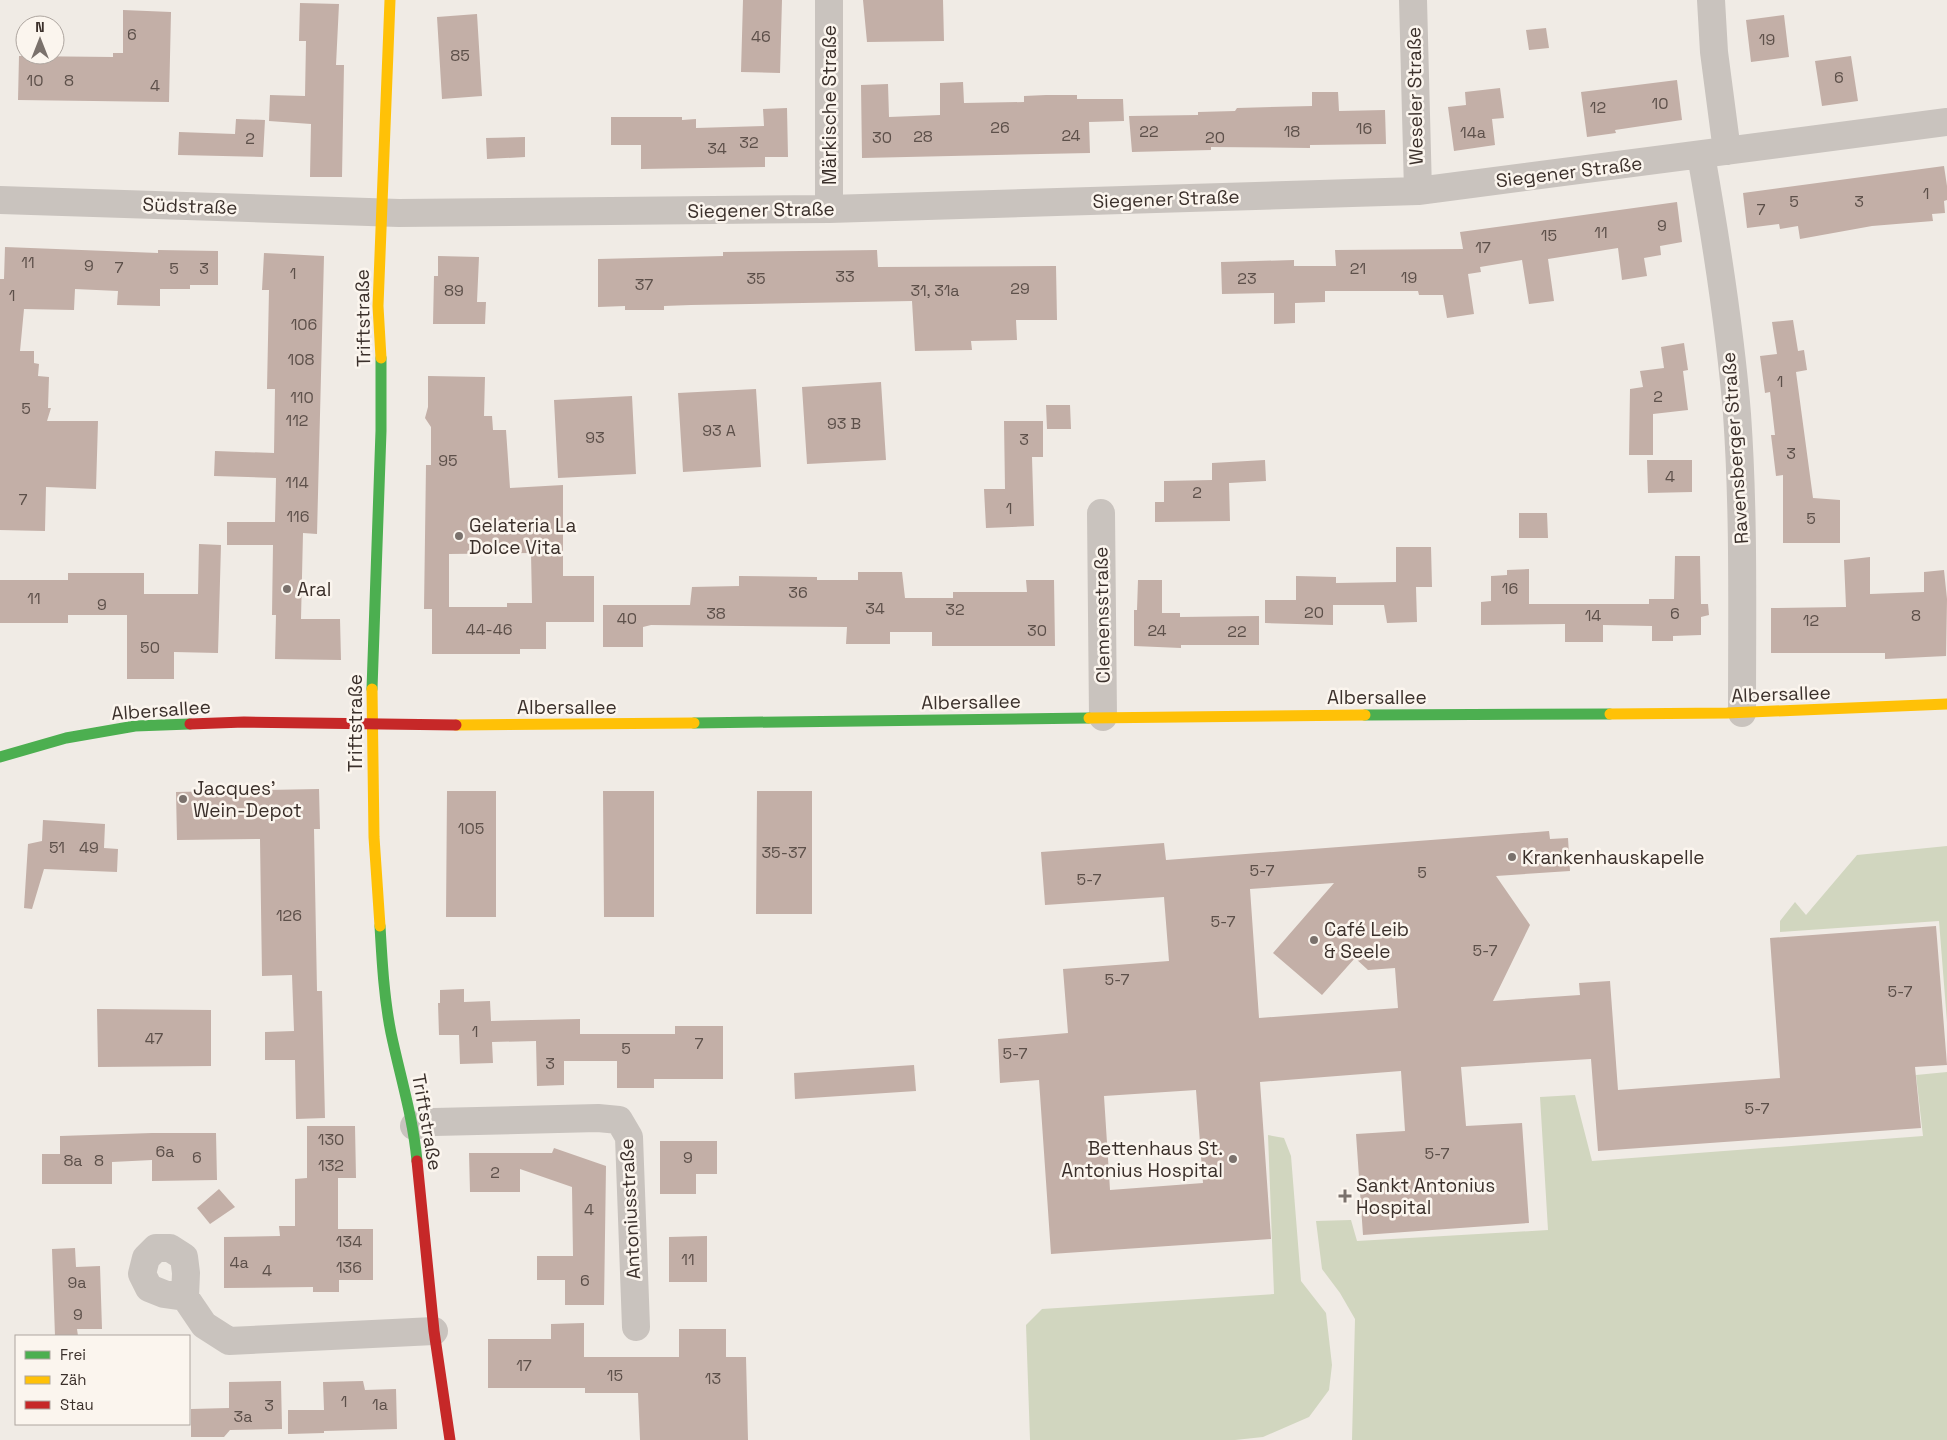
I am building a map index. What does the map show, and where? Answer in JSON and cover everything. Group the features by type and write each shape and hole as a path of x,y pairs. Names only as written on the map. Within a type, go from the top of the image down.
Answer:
{"street":[{"name":"Triftstraße","path":"390,0 380,212 378,306 381,361 381,430 372,725 374,837 383,974 391,1032 414,1126 434,1331 450,1440"},
{"name":"Märkische Straße","path":"829,0 829,210"},
{"name":"Weseler Straße","path":"1413,0 1418,191"},
{"name":"Ravensberger Straße","path":"1711,0 1714,52 1716,239 1737,413 1743,566 1742,713"},
{"name":"Siegener Straße","path":"380,212 829,210 1418,191 1947,122"},
{"name":"Südstraße","path":"0,200 380,212"},
{"name":"Clemensstraße","path":"1101,513 1103,717"},
{"name":"Albersallee","path":"0,757 66,738 135,726 244,722 372,725 654,724 1103,717 1742,713 1947,704"},
{"name":"Antoniusstraße","path":"414,1126 434,1122 598,1118 619,1120 629,1136 636,1327"},
{"path":"185,1297 204,1325 229,1341 434,1331"}],"green space":[{"path":"1947,846 1947,1022 1939,921 1780,932 1780,921 1795,902 1806,915 1857,855"},
{"path":"1947,1072 1947,1440 1352,1440 1355,1319 1340,1293 1322,1269 1316,1221 1351,1220 1357,1241 1548,1230 1540,1097 1575,1095 1592,1161 1923,1136 1916,1075"},
{"path":"1268,1135 1284,1138 1291,1156 1301,1281 1326,1313 1332,1365 1329,1390 1309,1417 1263,1437 1235,1440 1030,1440 1026,1325 1042,1309 1274,1294"}],"building":[{"path":"743,0 782,0 780,73 741,72"},
{"path":"863,0 943,0 944,41 867,42"},
{"path":"300,3 339,4 336,65 344,65 342,177 310,177 311,124 269,121 270,95 305,96 306,41 299,41"},
{"path":"123,10 171,12 169,102 18,100 19,65 65,65 65,56 113,57 113,53 123,53"},
{"path":"477,14 482,96 442,99 437,17"},
{"path":"1784,15 1789,57 1751,62 1746,20"},
{"path":"1546,28 1549,48 1529,50 1526,30"},
{"path":"1851,56 1858,101 1822,106 1815,61"},
{"path":"1677,80 1682,120 1615,130 1616,133 1587,137 1581,92"},
{"path":"963,82 964,103 1024,102 1024,96 1046,95 1077,95 1077,99 1123,99 1124,121 1089,122 1090,153 862,158 861,85 888,84 889,117 940,115 940,83"},
{"path":"1500,88 1504,118 1492,119 1495,145 1454,151 1448,107 1466,105 1465,92"},
{"path":"1312,92 1338,92 1339,111 1385,110 1386,144 1310,145 1310,148 1211,147 1211,150 1132,152 1129,116 1198,115 1198,112 1235,111 1237,108 1312,106"},
{"path":"787,108 788,157 765,157 765,167 641,169 641,145 611,145 611,117 682,117 682,120 696,119 696,128 764,126 763,109"},
{"path":"236,119 265,120 263,157 178,155 179,132 235,134"},
{"path":"525,137 525,157 487,159 486,138"},
{"path":"1944,166 1947,186 1947,200 1944,201 1945,213 1932,214 1933,221 1872,226 1800,239 1798,226 1780,229 1779,224 1747,228 1743,193"},
{"path":"1677,202 1682,242 1660,246 1661,255 1644,258 1647,276 1622,280 1618,248 1548,259 1554,301 1529,304 1522,260 1480,267 1481,272 1468,274 1474,314 1447,318 1443,295 1419,295 1418,291 1325,291 1325,302 1295,303 1295,323 1274,324 1274,293 1222,294 1221,262 1294,260 1294,266 1336,266 1335,250 1463,249 1460,232"},
{"path":"5,247 158,253 158,250 218,251 218,285 190,285 190,289 160,289 160,306 117,305 118,291 75,289 74,310 24,309 20,351 34,351 34,363 39,364 38,376 49,377 48,408 51,408 47,421 98,421 96,489 46,487 45,531 0,530 0,279 4,279"},
{"path":"877,250 878,267 1056,266 1057,320 1016,320 1017,340 971,341 972,350 915,351 912,301 691,305 664,306 664,310 625,310 625,306 598,307 598,259 723,256 723,252"},
{"path":"264,253 324,256 317,534 303,533 301,619 340,619 341,660 275,659 276,615 272,615 273,545 227,545 227,522 275,522 276,478 214,476 215,451 274,453 275,389 267,389 269,290 262,290"},
{"path":"438,256 479,257 477,302 486,302 485,324 433,324 434,276 438,276"},
{"path":"1793,320 1798,351 1804,350 1807,370 1796,372 1813,498 1840,500 1840,543 1783,543 1783,475 1776,476 1771,435 1775,435 1770,392 1765,393 1760,356 1777,354 1772,322"},
{"path":"1684,343 1688,370 1683,371 1688,410 1653,414 1653,455 1629,455 1630,389 1643,387 1640,371 1664,368 1661,347"},
{"path":"428,376 485,377 484,416 492,416 493,430 506,430 510,488 563,485 563,576 594,576 594,622 546,622 546,649 520,649 520,654 432,654 432,609 424,609 426,465 431,465 431,427 425,418 428,407","holes":["531,553 532,603 507,603 507,607 449,607 449,554"]},
{"path":"881,382 886,460 807,464 802,387"},
{"path":"756,389 761,467 683,472 678,393"},
{"path":"632,396 636,474 558,478 554,400"},
{"path":"1046,405 1070,405 1071,429 1047,429"},
{"path":"1004,421 1043,421 1043,457 1032,457 1034,526 986,528 984,489 1005,489"},
{"path":"1265,460 1266,481 1229,483 1230,521 1155,522 1155,502 1164,502 1164,481 1212,480 1212,463"},
{"path":"1647,460 1692,460 1692,492 1648,493"},
{"path":"1519,513 1547,513 1548,538 1519,538"},
{"path":"199,544 221,545 218,653 174,652 174,679 127,679 127,615 68,615 68,623 0,623 0,580 68,580 68,573 144,573 144,594 198,594"},
{"path":"1396,547 1431,547 1432,587 1416,587 1417,622 1387,623 1384,605 1333,605 1333,625 1265,623 1265,600 1296,600 1296,576 1336,577 1336,583 1396,582"},
{"path":"1675,556 1700,556 1701,604 1708,604 1709,615 1701,617 1701,635 1673,636 1673,641 1652,641 1652,626 1603,625 1603,642 1565,642 1565,624 1481,625 1481,602 1491,601 1491,576 1507,575 1507,570 1529,569 1529,604 1649,604 1649,599 1674,599"},
{"path":"1870,557 1870,594 1924,592 1924,572 1944,570 1947,599 1946,656 1885,659 1885,653 1771,653 1771,608 1846,607 1844,560"},
{"path":"858,572 902,572 905,598 953,598 953,592 1027,592 1026,580 1054,580 1055,646 932,646 932,632 890,632 890,644 846,644 847,627 651,625 643,627 643,647 603,647 603,605 690,605 692,587 739,586 739,576 817,577 817,580 858,580"},
{"path":"1138,580 1162,580 1162,613 1180,613 1180,617 1259,616 1259,645 1181,645 1181,648 1134,646 1134,610 1137,610"},
{"path":"319,789 320,829 314,829 317,991 322,991 325,1118 296,1119 295,1060 265,1060 265,1032 294,1031 292,975 262,976 260,839 177,840 176,792"},
{"path":"447,791 496,791 496,917 446,917"},
{"path":"603,791 654,791 654,917 604,917"},
{"path":"757,791 812,791 812,914 756,914"},
{"path":"43,820 105,824 104,848 118,849 117,872 44,869 32,909 24,908 28,844 42,841"},
{"path":"1549,831 1550,839 1568,838 1570,871 1496,876 1530,925 1493,1001 1580,995 1579,983 1610,981 1618,1090 1780,1078 1770,938 1936,926 1947,1065 1915,1067 1921,1128 1598,1151 1591,1059 1461,1067 1466,1126 1522,1123 1529,1223 1363,1235 1356,1134 1405,1131 1401,1071 1260,1082 1271,1239 1051,1254 1039,1080 1000,1083 998,1039 1068,1033 1063,969 1169,961 1164,897 1045,905 1041,852 1164,843 1166,860","holes":["1334,883 1273,953 1322,995 1355,958 1368,970 1395,968 1398,1008 1259,1018 1250,889","1196,1090 1203,1183 1110,1190 1104,1096"]},
{"path":"464,989 464,1002 490,1001 491,1021 580,1019 580,1034 675,1034 675,1026 723,1026 723,1079 654,1079 654,1088 617,1088 617,1061 564,1061 564,1085 537,1086 536,1041 492,1042 493,1063 460,1064 459,1035 439,1035 438,1003 440,1003 440,990"},
{"path":"97,1009 211,1010 211,1066 98,1067"},
{"path":"914,1065 916,1091 795,1099 794,1073"},
{"path":"307,1126 355,1126 356,1178 338,1178 338,1229 373,1229 373,1280 339,1280 339,1292 313,1292 313,1287 224,1288 224,1237 280,1236 279,1226 295,1226 295,1179 307,1178"},
{"path":"216,1133 217,1180 152,1181 152,1160 112,1162 112,1184 42,1184 42,1154 60,1154 60,1136"},
{"path":"660,1141 717,1141 717,1174 696,1174 696,1194 660,1194"},
{"path":"554,1148 606,1166 604,1305 565,1305 565,1280 537,1280 537,1256 573,1256 572,1187 520,1169 520,1192 470,1192 469,1153 552,1153"},
{"path":"219,1189 235,1207 210,1224 197,1208"},
{"path":"707,1236 707,1282 669,1282 669,1237"},
{"path":"75,1248 76,1267 100,1266 102,1329 77,1329 78,1335 55,1335 52,1249"},
{"path":"584,1323 584,1357 679,1357 679,1329 726,1329 726,1357 746,1357 748,1440 640,1440 638,1393 585,1393 585,1388 488,1388 488,1339 551,1339 551,1324"},
{"path":"281,1381 282,1429 230,1430 224,1437 191,1437 191,1409 229,1408 229,1382"},
{"path":"363,1381 365,1390 396,1389 397,1429 288,1434 288,1410 324,1410 323,1382"}],"traffic: fast":[{"path":"372,689 381,431 381,358"},
{"path":"1365,715 1610,714"},
{"path":"694,723 1089,718"},
{"path":"0,757 66,738 135,726 190,724"},
{"path":"380,926 389,1020 409,1113 417,1161"}],"traffic: slow":[{"path":"381,358 378,306 390,0"},
{"path":"372,689 374,837 380,926"},
{"path":"1610,714 1727,713 1947,704"},
{"path":"1089,718 1365,715"},
{"path":"456,725 694,723"}],"traffic: jam":[{"path":"190,724 244,722 456,725"},
{"path":"417,1161 434,1331 450,1440"}],"place":[{"name":"Gelateria La Dolce Vita","path":"459,536"},
{"name":"Aral","path":"287,589"},
{"name":"Jacques’ Wein-Depot","path":"183,799"},
{"name":"Krankenhauskapelle","path":"1512,857"},
{"name":"Café Leib & Seele","path":"1314,940"},
{"name":"Bettenhaus St. Antonius Hospital","path":"1233,1159"},
{"name":"Sankt Antonius Hospital","path":"1345,1196"}]}
